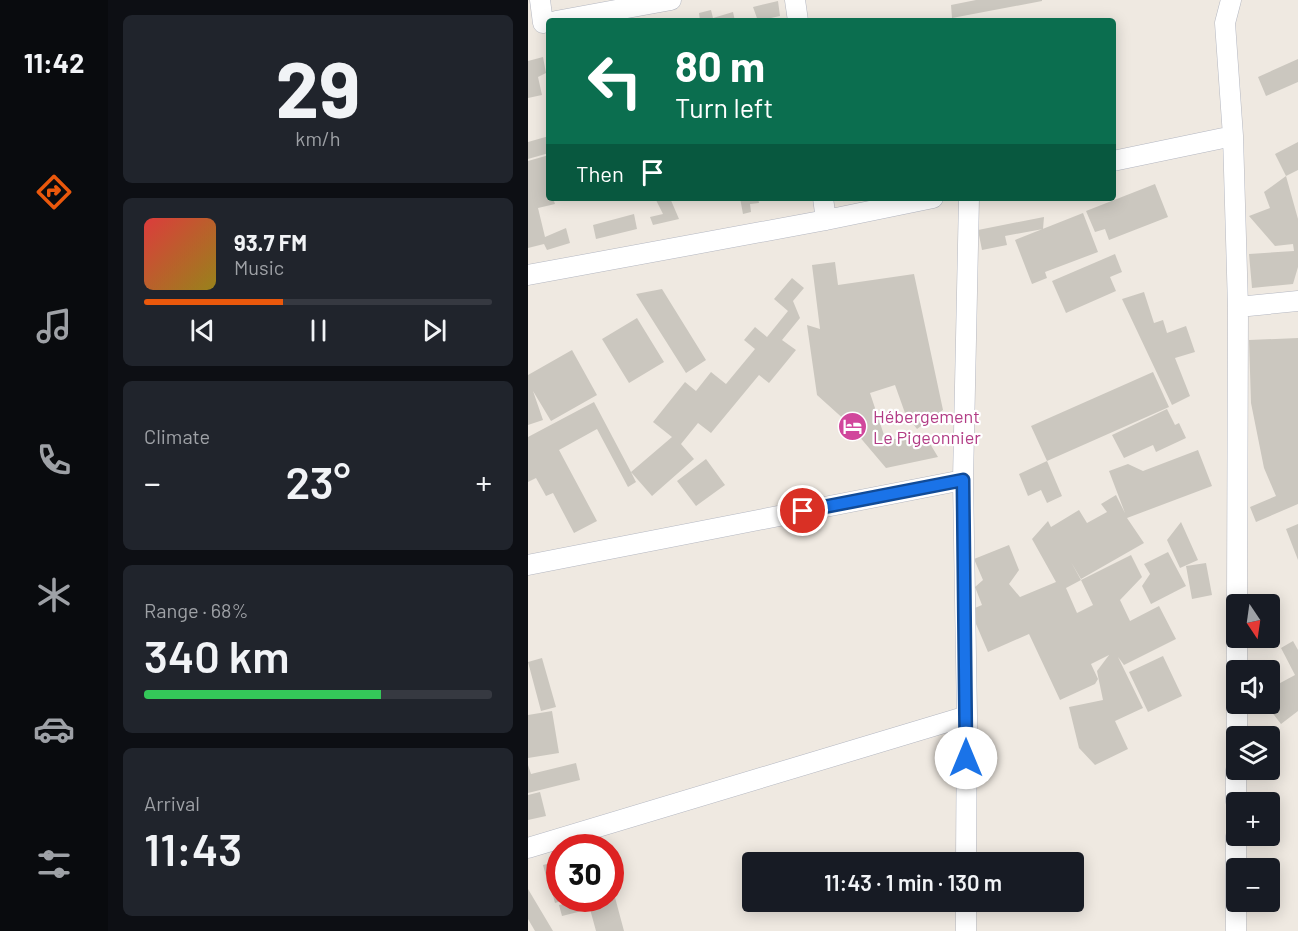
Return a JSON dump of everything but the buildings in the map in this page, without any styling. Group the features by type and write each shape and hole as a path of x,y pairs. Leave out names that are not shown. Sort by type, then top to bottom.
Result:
{"street":[{"path":"540,0 544,23"},
{"path":"572,18 671,0"},
{"path":"795,0 798,18"},
{"path":"1231,0 1225,23 1233,136 1238,307 1237,594"},
{"path":"1116,160 1233,136"},
{"path":"823,201 826,220"},
{"path":"528,275 918,201"},
{"path":"966,852 967,716 963,480 969,201"},
{"path":"1238,307 1298,301"},
{"path":"528,565 963,480"},
{"path":"528,848 967,716"},
{"path":"1236,846 1236,931"},
{"path":"966,912 966,931"}],"place":[{"name":"Hébergement Le Pigeonnier","path":"852,426"}],"route":[{"path":"803,511 963,480 966,758"}]}
